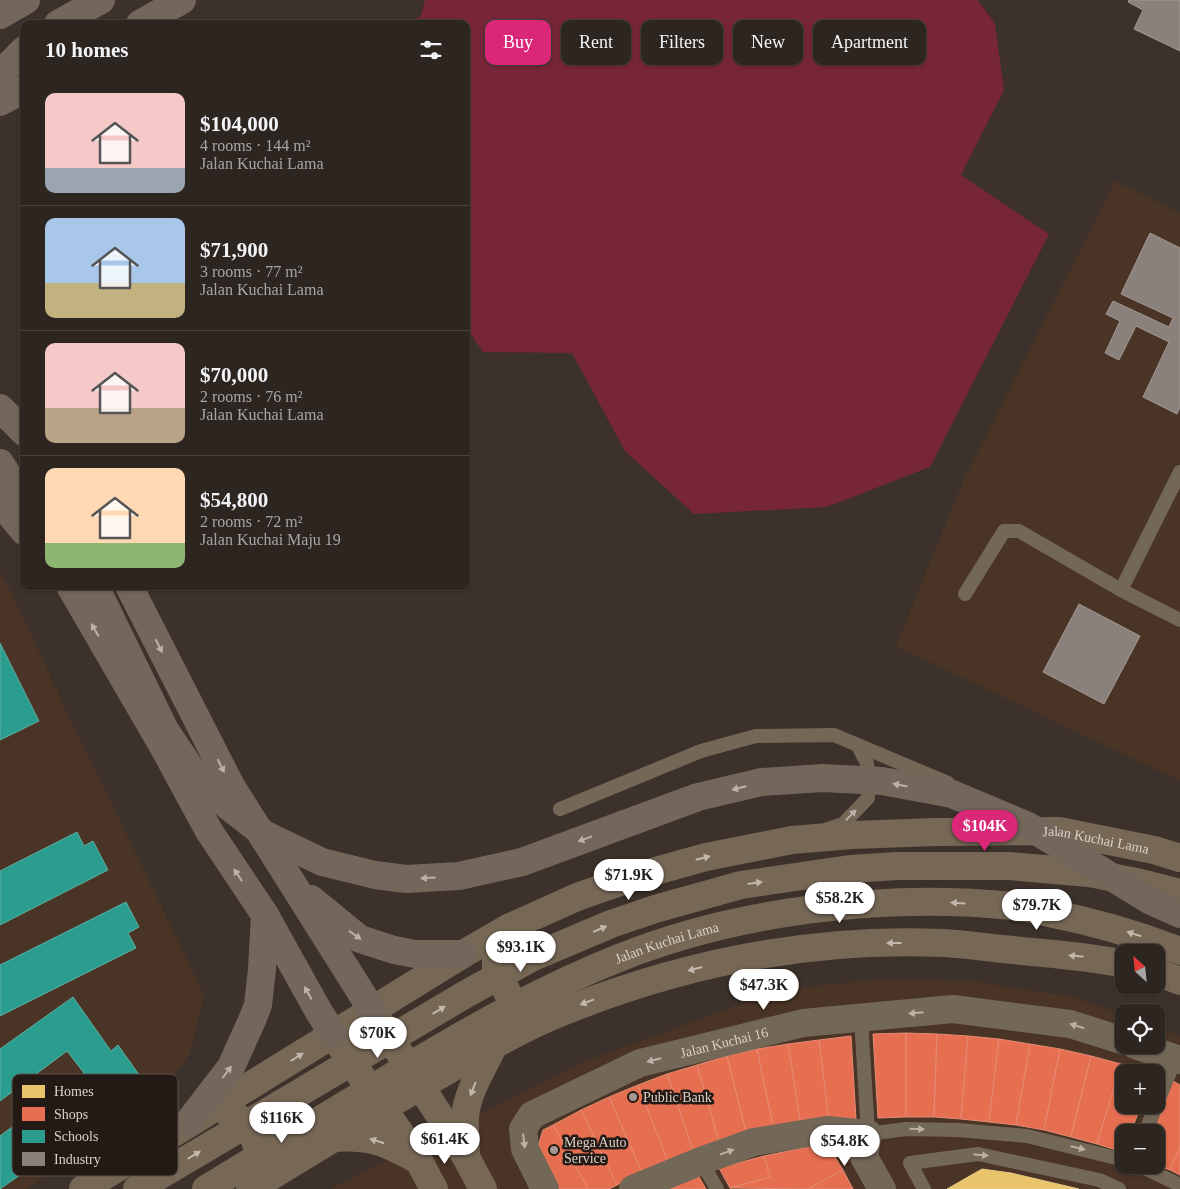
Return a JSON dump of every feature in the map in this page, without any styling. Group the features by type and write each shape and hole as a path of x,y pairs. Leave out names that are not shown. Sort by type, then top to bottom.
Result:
{"highway":[{"path":"0,15 26,0"},
{"path":"65,20 100,0"},
{"path":"147,20 182,0"},
{"path":"169,20 187,0"},
{"path":"0,74 20,54"},
{"path":"0,102 20,91"},
{"path":"0,408 20,428"},
{"path":"0,442 20,463"},
{"path":"0,463 20,494"},
{"path":"0,502 20,526"},
{"path":"72,590 164,748 209,831 264,915 333,1034"},
{"path":"97,590 165,730 193,772 228,807 264,834 322,862 375,875 406,879 459,876 522,862 698,797 761,782 823,778 882,781 952,794 1028,826 1151,902 1180,914"},
{"path":"131,590 231,786 372,1010"},
{"path":"291,882 360,939 394,950 415,954 463,954"},
{"path":"187,1124 231,1067 258,1005 262,969 264,915"}],"main road":[{"name":"Jalan Kuchai Lama","path":"178,1130 508,928 577,897 634,877 706,857 792,840 852,835 1059,830 1154,850 1180,858"},
{"path":"178,1165 466,994 524,962 611,924 655,909 741,885 850,869 897,866 1009,866 1089,873 1137,882 1180,893"},
{"name":"Jalan Kuchai Lama","path":"206,1189 439,1048 540,993 651,946 742,921 781,914 871,903 933,902 1014,906 1089,920 1180,951"},
{"path":"508,928 496,958 496,970 511,1000 528,1014 548,1018"},
{"path":"252,1188 382,1107 494,1045 548,1018 626,987 742,957 792,949 872,943 943,943 1094,958 1115,962"},
{"path":"1165,975 1180,981"},
{"path":"372,1010 466,1157 483,1189"},
{"path":"333,1034 419,1161 434,1189"},
{"path":"466,1157 465,1116 467,1107 476,1080 494,1045"},
{"path":"210,1110 232,1112 252,1129 262,1166 252,1188"},
{"path":"332,1138 353,1137 371,1139 384,1143 419,1161"},
{"name":"Jalan Kuchai Lama","path":"83,1189 104,1176"},
{"path":"137,1189 159,1176"}],"street":[{"name":"Jalan Kuchai 16","path":"545,1189 525,1149 523,1130 532,1115 640,1063 803,1024 953,1009 1070,1024 1115,1038"},
{"path":"1163,1054 1178,1059"},
{"path":"633,1189 754,1142 827,1130 868,1134 864,1157 882,1189"}],"lane":[{"path":"1121,590 1180,472"},
{"path":"965,594 1004,531 1018,531 1121,590 1180,620"},
{"path":"560,809 701,751 756,736 834,735 1059,830"},
{"path":"792,840 843,824 868,798 867,762 858,746"},
{"path":"861,1018 868,1134 906,1129 958,1130 1017,1135 1115,1157"},
{"path":"1149,1124 1178,1059"},
{"path":"924,1189 910,1163 978,1154 1099,1180 1119,1189"},
{"path":"702,1161 717,1189"},
{"path":"1157,1174 1180,1185"}],"shaded area":[{"path":"425,0 978,0 995,24 1004,90 961,175 1049,234 930,467 827,507 694,514 625,451 572,353 483,352 470,333 470,20 414,20 421,16"},
{"path":"1115,181 1180,213 1180,781 896,646 964,479"},
{"path":"0,573 12,593 67,712 204,994 190,1054 175,1074 12,1074 12,1176 46,1176 27,1189 0,1189"},
{"path":"884,979 972,981 1073,997 1115,1012 1115,1054 1165,1054 1165,1030 1180,1036 1180,1189 331,1189 578,1064 783,989"}],"building: Homes":[{"path":"982,1169 1011,1173 1079,1189 947,1189"}],"building: Shops":[{"path":"906,1033 906,1117 878,1118 873,1034"},
{"path":"906,1033 937,1034 934,1117 906,1117"},
{"path":"937,1034 968,1036 961,1119 934,1117"},
{"path":"851,1036 856,1119 829,1122 819,1040"},
{"path":"968,1036 999,1039 989,1122 961,1119"},
{"path":"999,1039 1030,1044 1016,1125 989,1122"},
{"path":"819,1040 829,1122 801,1126 788,1044"},
{"path":"788,1044 801,1126 774,1131 757,1049"},
{"path":"1030,1044 1060,1049 1044,1130 1016,1125"},
{"path":"757,1049 774,1131 747,1137 727,1056"},
{"path":"1060,1049 1091,1056 1071,1137 1044,1130"},
{"path":"727,1056 747,1137 720,1145 697,1065"},
{"path":"1091,1056 1121,1064 1115,1064 1115,1084 1097,1144 1071,1137"},
{"path":"697,1065 720,1145 694,1153 667,1074"},
{"path":"667,1074 694,1153 668,1162 638,1085"},
{"path":"1173,1081 1180,1085 1180,1147 1170,1170 1165,1168 1165,1124 1157,1124 1161,1114 1165,1114 1165,1102"},
{"path":"1115,1084 1115,1114 1138,1114 1134,1124 1115,1124 1115,1150 1097,1144"},
{"path":"638,1085 668,1162 642,1173 609,1097"},
{"path":"609,1097 642,1173 617,1185 581,1110"},
{"path":"581,1110 617,1185 609,1189 588,1189 553,1125"},
{"path":"553,1125 588,1189 556,1189 536,1152 543,1130"},
{"path":"808,1147 834,1155 843,1170 808,1189 730,1188 770,1177 764,1156"},
{"path":"1180,1147 1180,1175 1170,1170"},
{"path":"764,1156 770,1177 730,1188 719,1168"},
{"path":"843,1170 853,1189 808,1189"},
{"path":"698,1175 706,1189 662,1189"}],"building: Schools":[{"path":"0,643 39,721 0,740"},
{"path":"77,832 84,846 93,841 108,870 0,925 0,871"},
{"path":"126,902 139,927 128,933 136,948 0,1016 0,965"},
{"path":"73,997 111,1051 118,1045 139,1074 83,1074 84,1073 67,1051 36,1074 12,1074 12,1092 0,1101 0,1049"},
{"path":"12,1127 12,1176 19,1176 0,1189 0,1136"}],"building: Industry":[{"path":"1129,0 1180,0 1180,51 1134,29 1143,10 1128,2"},
{"path":"1150,233 1180,248 1180,407 1177,414 1143,397 1169,342 1136,326 1119,360 1105,353 1120,321 1106,314 1113,301 1169,327 1173,318 1121,294"},
{"path":"1079,604 1140,636 1104,704 1043,672"}],"place":[{"name":"Public Bank","path":"633,1097"},
{"name":"Mega Auto Service","path":"554,1150"}]}
